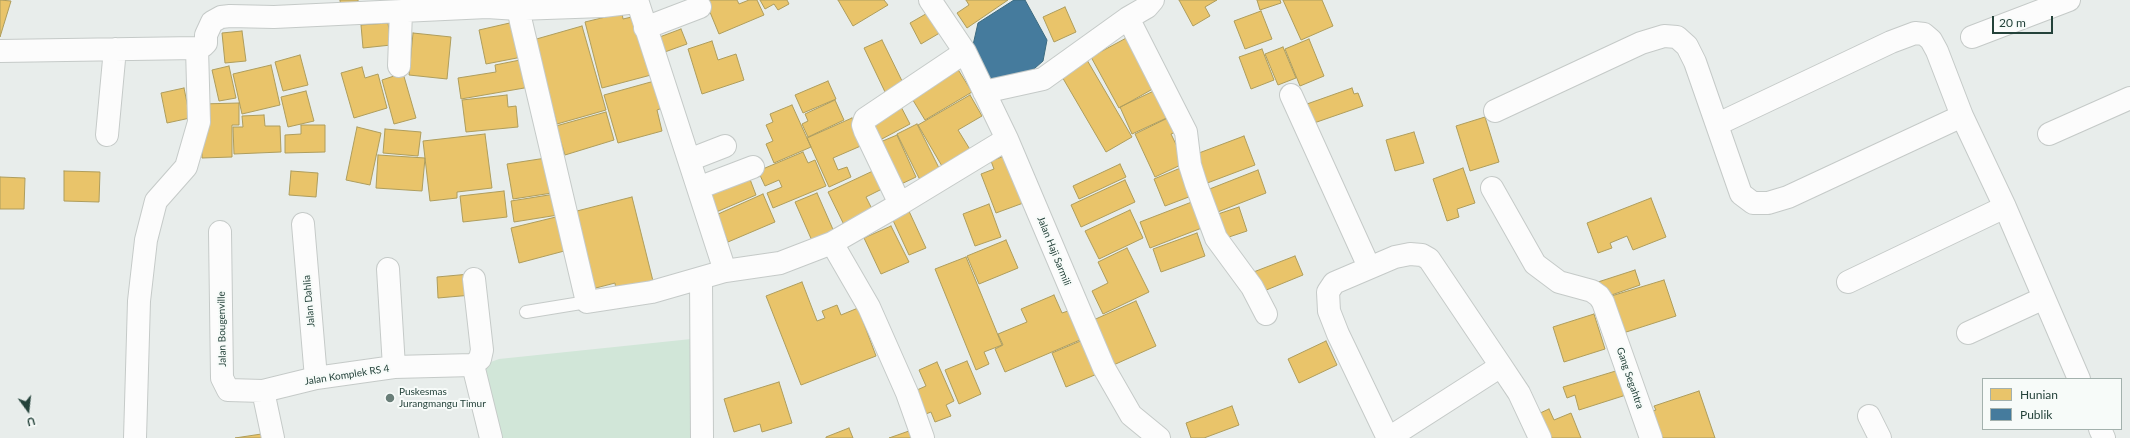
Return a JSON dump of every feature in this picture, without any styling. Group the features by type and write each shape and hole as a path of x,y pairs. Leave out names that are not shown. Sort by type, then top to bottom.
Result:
{"street":[{"name":"Jalan Haji Sarmili","path":"930,0 965,52 1007,139 1104,368 1131,415 1159,438"},
{"path":"984,92 1043,79 1128,18 1148,7 1153,0"},
{"path":"1972,36 2069,0"},
{"path":"0,51 197,48 203,46 206,42 206,35 212,22 220,17 274,17 401,12 487,4 518,9 636,1 725,271"},
{"path":"645,28 700,7"},
{"path":"518,9 587,302 652,292 725,271 780,263 832,243 900,204 1007,139"},
{"path":"399,66 401,12"},
{"path":"1128,18 1186,132 1190,165 1216,238 1252,288 1266,314"},
{"path":"1718,124 1891,42 1915,33 1924,34 1931,40 1938,51 1962,116 2005,207 2079,378"},
{"path":"1495,111 1641,43 1664,36 1677,37 1687,46 1718,124 1741,194 1753,203 1768,203 1788,197 1962,116"},
{"path":"135,438 139,301 146,240 156,201 186,167 198,122 197,48"},
{"path":"107,135 115,49"},
{"path":"900,204 865,131 863,125 865,119 965,52"},
{"path":"1291,95 1369,267"},
{"path":"2049,134 2130,98"},
{"path":"689,160 725,146"},
{"path":"698,188 753,167"},
{"name":"Gang Segahtra","path":"1492,188 1535,264 1559,282 1592,291 1599,296 1610,319 1651,438"},
{"path":"1848,282 2005,207"},
{"name":"Jalan Dahlia","path":"303,224 316,378"},
{"name":"Jalan Bougenville","path":"220,232 222,378 228,390 263,391"},
{"path":"832,243 869,307 907,393 923,438"},
{"path":"1501,366 1395,434 1385,432 1338,334 1329,311 1327,300 1328,292 1334,284 1369,267 1410,254 1422,255 1429,259 1520,393 1540,438"},
{"path":"388,269 394,367"},
{"path":"474,279 482,350 480,360 474,368 492,438"},
{"path":"701,279 703,320 701,336 702,438"},
{"path":"1968,333 2044,298"},
{"name":"Jalan Komplek RS 4","path":"263,391 316,378 394,367 474,368"},
{"path":"263,391 273,438"},
{"path":"1869,416 1880,438"}],"lane":[{"path":"526,312 587,302"}],"green space":[{"path":"701,338 701,438 487,438 472,369 499,359"}],"building: Hunian":[{"path":"0,0 11,1 0,37"},
{"path":"340,0 358,0 359,7 341,9"},
{"path":"705,0 737,0 739,4 749,0 757,0 764,15 719,34"},
{"path":"760,0 787,0 789,4 778,10 774,4 765,9"},
{"path":"838,0 884,0 888,5 853,26"},
{"path":"966,0 1008,0 967,28 957,13 969,5"},
{"path":"1179,0 1217,0 1205,7 1210,16 1193,26"},
{"path":"1257,0 1280,0 1281,3 1260,10"},
{"path":"1283,0 1322,0 1333,26 1301,40"},
{"path":"1065,7 1076,32 1054,42 1043,17"},
{"path":"931,11 943,31 921,44 910,23"},
{"path":"1261,11 1272,39 1245,49 1234,21"},
{"path":"622,13 623,19 636,16 651,75 602,88 585,22"},
{"path":"514,22 522,57 486,64 479,30"},
{"path":"388,23 391,45 363,48 361,25"},
{"path":"582,26 606,110 557,124 533,40"},
{"path":"681,29 687,44 662,53 657,38"},
{"path":"242,31 246,61 225,63 222,33"},
{"path":"413,33 451,37 447,79 409,75"},
{"path":"1130,36 1158,86 1119,108 1091,57"},
{"path":"1309,39 1324,76 1300,86 1285,49"},
{"path":"882,40 904,85 886,94 864,48"},
{"path":"712,41 718,60 736,54 744,80 702,94 688,49"},
{"path":"1283,47 1296,78 1278,85 1265,54"},
{"path":"1262,49 1274,80 1251,89 1239,57"},
{"path":"300,55 308,85 283,91 275,62"},
{"path":"525,59 530,87 461,99 458,78 496,72 495,65"},
{"path":"1087,60 1132,137 1106,152 1061,75"},
{"path":"954,63 972,92 925,120 908,92"},
{"path":"271,65 280,105 242,114 233,74"},
{"path":"229,66 236,98 219,101 212,70"},
{"path":"362,67 365,78 378,74 387,108 354,118 341,73"},
{"path":"403,73 416,118 394,124 382,80"},
{"path":"658,80 665,107 657,110 662,131 618,143 604,95"},
{"path":"828,81 836,99 803,113 795,95"},
{"path":"184,88 190,118 167,123 161,93"},
{"path":"1160,88 1173,115 1132,134 1120,107"},
{"path":"1352,88 1354,94 1358,93 1363,106 1314,123 1307,104"},
{"path":"306,91 314,121 288,127 281,97"},
{"path":"507,95 508,107 516,106 518,127 466,132 462,100"},
{"path":"970,95 982,116 958,130 974,156 946,173 918,125"},
{"path":"835,100 844,120 808,137 802,124 808,121 805,114"},
{"path":"898,101 910,124 880,140 868,117"},
{"path":"239,103 239,125 232,125 232,157 202,158 201,104"},
{"path":"792,105 811,147 774,163 766,144 773,141 766,125 773,122 770,114"},
{"path":"606,112 614,140 565,155 556,126"},
{"path":"264,115 265,126 280,126 281,152 234,154 233,127 243,127 242,116"},
{"path":"1174,115 1181,130 1171,134 1185,163 1155,177 1135,134"},
{"path":"1485,117 1499,162 1470,171 1456,126"},
{"path":"852,118 863,145 833,158 838,170 847,167 851,177 829,187 807,138"},
{"path":"917,124 941,172 921,182 897,134"},
{"path":"301,125 325,125 325,152 285,153 285,135 301,134"},
{"path":"357,127 381,133 370,185 346,180"},
{"path":"385,129 421,132 418,156 383,153"},
{"path":"1414,132 1424,163 1395,171 1386,140"},
{"path":"485,134 492,188 457,192 457,198 430,201 423,141"},
{"path":"897,135 916,177 897,186 878,143"},
{"path":"1244,136 1255,165 1202,185 1191,156"},
{"path":"803,152 808,163 815,160 826,186 773,208 767,193 782,187 779,180 765,186 758,171"},
{"path":"378,155 425,158 422,191 376,188"},
{"path":"1007,155 1026,202 996,213 981,174 994,169 991,161"},
{"path":"546,158 552,193 513,199 507,164"},
{"path":"1120,164 1126,177 1079,199 1073,186"},
{"path":"1183,167 1194,195 1165,206 1154,179"},
{"path":"1463,168 1475,203 1457,209 1459,217 1447,221 1433,179"},
{"path":"875,170 884,188 866,197 876,217 847,231 828,192"},
{"path":"1258,170 1266,193 1210,215 1202,192"},
{"path":"64,171 100,172 99,202 64,201"},
{"path":"291,171 318,173 316,197 289,195"},
{"path":"748,174 756,195 714,213 705,192"},
{"path":"0,177 25,178 24,209 0,209"},
{"path":"1125,180 1135,202 1081,227 1071,205"},
{"path":"504,191 507,217 463,222 460,196"},
{"path":"817,193 835,234 813,243 795,202"},
{"path":"555,194 558,215 514,222 511,201"},
{"path":"763,194 775,222 728,242 716,215"},
{"path":"632,197 653,281 616,290 615,283 592,289 573,212"},
{"path":"1651,198 1666,237 1633,250 1627,236 1610,243 1612,248 1598,253 1587,223"},
{"path":"1197,200 1207,226 1150,248 1140,222"},
{"path":"989,204 1001,237 975,246 963,214"},
{"path":"1239,207 1247,231 1223,239 1215,215"},
{"path":"908,209 926,248 909,255 891,216"},
{"path":"1130,210 1143,238 1099,259 1085,231"},
{"path":"560,216 568,250 519,263 511,228"},
{"path":"891,226 909,262 881,274 864,238"},
{"path":"1197,233 1205,256 1161,272 1153,249"},
{"path":"1006,240 1018,268 979,284 967,256"},
{"path":"1127,248 1149,292 1103,314 1092,291 1108,283 1098,262"},
{"path":"1295,256 1303,275 1259,293 1251,273"},
{"path":"966,257 1002,345 984,352 989,364 976,370 935,269"},
{"path":"1635,270 1640,285 1603,298 1598,282"},
{"path":"470,274 472,295 438,298 437,277"},
{"path":"1664,280 1676,316 1620,334 1608,297"},
{"path":"802,282 817,321 825,318 822,311 837,305 841,315 858,308 876,356 801,385 766,296"},
{"path":"1054,295 1062,313 1068,311 1080,340 1005,372 995,349 1003,345 998,334 1027,322 1021,309"},
{"path":"1136,301 1156,346 1109,367 1089,322"},
{"path":"1594,314 1605,349 1564,362 1553,327"},
{"path":"1083,340 1097,374 1066,387 1052,353"},
{"path":"1326,341 1337,365 1299,383 1288,359"},
{"path":"967,361 981,394 959,404 945,370"},
{"path":"937,362 954,401 946,405 951,416 935,422 931,412 918,417 908,394 926,386 919,370"},
{"path":"1619,370 1626,395 1579,410 1575,395 1567,398 1563,387"},
{"path":"779,382 792,423 762,432 760,424 734,432 724,399"},
{"path":"1699,391 1715,438 1657,438 1648,412 1656,410 1654,406"},
{"path":"1232,406 1239,425 1204,438 1191,438 1186,423"},
{"path":"1549,409 1554,420 1571,413 1581,438 1549,438 1538,414"},
{"path":"849,428 853,438 826,438 826,437"},
{"path":"909,431 911,438 889,438"},
{"path":"268,433 269,438 235,438"}],"building: Publik":[{"path":"1014,0 1025,0 1047,40 1043,61 1019,82 989,88 971,54 978,23"}],"place":[{"name":"Puskesmas Jurangmangu Timur","path":"390,398"}]}
